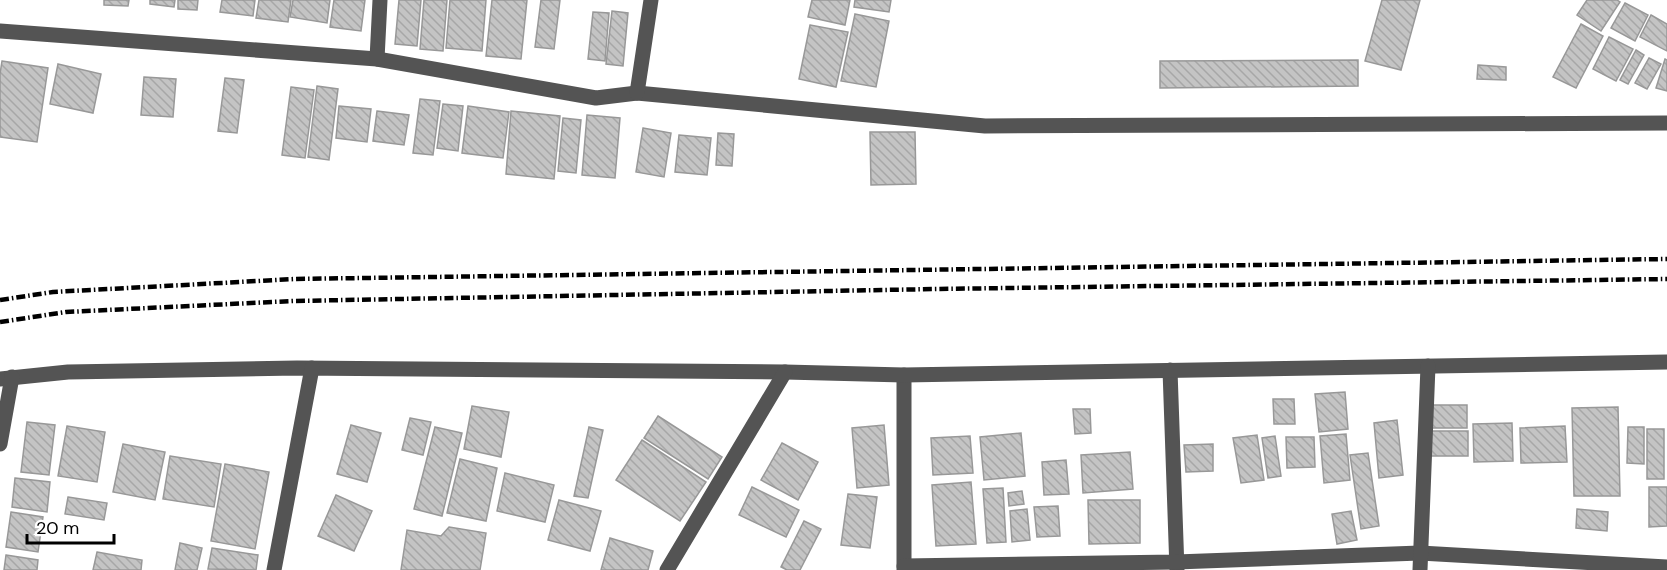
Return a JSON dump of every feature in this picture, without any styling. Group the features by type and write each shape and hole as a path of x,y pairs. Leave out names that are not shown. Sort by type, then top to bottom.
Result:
{"street":[{"path":"377,59 380,0"},
{"path":"637,93 651,0"},
{"path":"0,31 377,59 596,98 637,93 985,126 1667,123"},
{"path":"0,444 6,378 68,372 312,368 904,375 1667,362"},
{"path":"1420,570 1428,366"},
{"path":"274,570 312,368"},
{"path":"1170,370 1177,566"},
{"path":"667,570 785,372"},
{"path":"904,375 904,568 1177,566 1420,553 1667,567"}],"building":[{"path":"104,0 129,0 128,6 104,5"},
{"path":"150,0 175,0 174,7 150,4"},
{"path":"178,0 198,0 197,10 178,9"},
{"path":"222,0 255,0 253,16 220,12"},
{"path":"259,0 291,0 288,22 256,18"},
{"path":"293,0 330,0 327,23 290,17"},
{"path":"334,0 365,0 361,31 330,27"},
{"path":"399,0 421,0 417,46 395,44"},
{"path":"424,0 447,0 443,51 420,49"},
{"path":"450,0 486,0 482,51 446,48"},
{"path":"492,0 527,0 521,59 486,56"},
{"path":"541,0 560,0 554,49 535,47"},
{"path":"812,0 850,0 845,25 808,17"},
{"path":"855,0 891,0 889,12 854,7"},
{"path":"1382,0 1420,0 1401,70 1365,61"},
{"path":"1587,0 1617,0 1620,2 1601,31 1577,15"},
{"path":"1625,3 1648,15 1635,41 1611,28"},
{"path":"612,11 628,13 623,66 606,64"},
{"path":"593,12 609,13 605,61 588,59"},
{"path":"855,14 889,21 876,87 841,81"},
{"path":"1651,15 1667,24 1667,51 1640,37"},
{"path":"1581,24 1603,36 1576,88 1553,77"},
{"path":"810,25 848,32 836,87 799,79"},
{"path":"1609,37 1633,49 1616,81 1593,69"},
{"path":"1636,50 1644,55 1628,84 1620,80"},
{"path":"1649,58 1661,64 1647,89 1635,83"},
{"path":"1665,59 1667,60 1667,91 1656,88"},
{"path":"1358,60 1358,86 1160,88 1160,61"},
{"path":"2,61 48,68 37,142 0,137"},
{"path":"58,64 101,74 93,113 50,104"},
{"path":"1478,65 1506,67 1506,80 1477,79"},
{"path":"144,77 176,79 173,117 141,115"},
{"path":"225,78 244,80 237,133 218,131"},
{"path":"317,86 338,89 329,160 308,157"},
{"path":"291,87 314,90 305,158 282,155"},
{"path":"420,99 440,101 433,155 413,153"},
{"path":"443,104 463,106 458,151 437,148"},
{"path":"339,106 371,109 367,142 336,138"},
{"path":"468,106 509,112 503,158 462,153"},
{"path":"377,111 409,115 404,145 373,141"},
{"path":"511,111 560,116 554,179 506,174"},
{"path":"587,115 620,118 615,178 582,175"},
{"path":"563,118 581,120 576,173 558,171"},
{"path":"643,128 671,133 664,177 636,172"},
{"path":"870,132 915,132 916,184 871,185"},
{"path":"718,133 734,134 732,166 716,165"},
{"path":"679,135 711,138 707,175 675,172"},
{"path":"1345,392 1348,429 1319,432 1315,394"},
{"path":"1273,399 1294,399 1295,424 1274,424"},
{"path":"1429,405 1467,405 1467,428 1429,428"},
{"path":"472,406 509,412 501,457 464,449"},
{"path":"1618,407 1620,496 1574,496 1572,408"},
{"path":"1073,409 1090,409 1091,433 1075,434"},
{"path":"658,416 722,457 708,479 644,438"},
{"path":"410,418 431,422 423,455 402,450"},
{"path":"1397,420 1403,475 1379,478 1374,423"},
{"path":"27,422 55,425 49,475 21,472"},
{"path":"1512,423 1513,461 1474,462 1473,424"},
{"path":"351,425 381,433 367,482 337,474"},
{"path":"884,425 889,485 857,488 852,428"},
{"path":"67,426 105,432 97,482 58,476"},
{"path":"1565,426 1567,462 1521,463 1520,428"},
{"path":"435,427 462,433 442,516 414,509"},
{"path":"589,427 603,430 588,498 574,496"},
{"path":"1628,427 1644,427 1644,464 1627,463"},
{"path":"1647,429 1664,429 1664,479 1647,479"},
{"path":"1429,431 1468,431 1468,456 1429,456"},
{"path":"1021,433 1025,476 984,480 980,437"},
{"path":"1346,434 1350,480 1324,483 1320,436"},
{"path":"1257,435 1264,480 1241,483 1233,438"},
{"path":"970,436 973,473 933,475 931,438"},
{"path":"1275,436 1281,476 1268,478 1262,438"},
{"path":"1286,437 1314,437 1315,467 1287,468"},
{"path":"642,440 706,482 680,521 616,480"},
{"path":"782,443 818,462 798,500 761,480"},
{"path":"123,444 165,452 155,500 113,492"},
{"path":"1213,444 1213,471 1186,472 1184,445"},
{"path":"1130,452 1133,489 1083,493 1081,455"},
{"path":"1368,453 1379,526 1361,529 1350,455"},
{"path":"170,456 221,464 214,507 163,499"},
{"path":"460,459 497,468 486,521 447,513"},
{"path":"1066,460 1069,494 1044,495 1042,462"},
{"path":"225,464 269,472 255,549 211,541"},
{"path":"505,473 554,485 545,522 497,511"},
{"path":"15,478 50,482 47,512 12,507"},
{"path":"971,482 976,544 936,546 932,485"},
{"path":"752,487 799,510 786,537 739,515"},
{"path":"1649,487 1667,487 1667,526 1649,527"},
{"path":"1003,488 1006,542 987,543 983,489"},
{"path":"1022,491 1024,504 1009,506 1008,493"},
{"path":"848,494 877,497 870,548 841,545"},
{"path":"336,495 372,511 354,551 318,536"},
{"path":"68,497 107,503 104,520 65,514"},
{"path":"559,500 601,511 590,551 548,540"},
{"path":"1088,500 1140,500 1140,543 1089,544"},
{"path":"1058,506 1060,536 1037,537 1034,507"},
{"path":"1027,509 1030,540 1012,542 1010,511"},
{"path":"1577,509 1608,512 1607,531 1576,528"},
{"path":"1351,511 1357,540 1337,544 1332,514"},
{"path":"11,512 43,517 38,552 6,547"},
{"path":"804,521 821,529 800,570 787,570 781,567"},
{"path":"449,527 486,533 480,570 401,570 407,530 441,536"},
{"path":"610,538 653,551 648,570 601,570"},
{"path":"180,543 202,548 197,570 175,570"},
{"path":"212,548 258,555 256,570 208,569"},
{"path":"97,552 142,560 141,570 93,570"},
{"path":"6,555 38,560 37,570 4,570"}],"railway":[{"path":"0,300 53,292 295,279 1667,259"},
{"path":"0,322 66,312 293,301 1667,279"}]}
